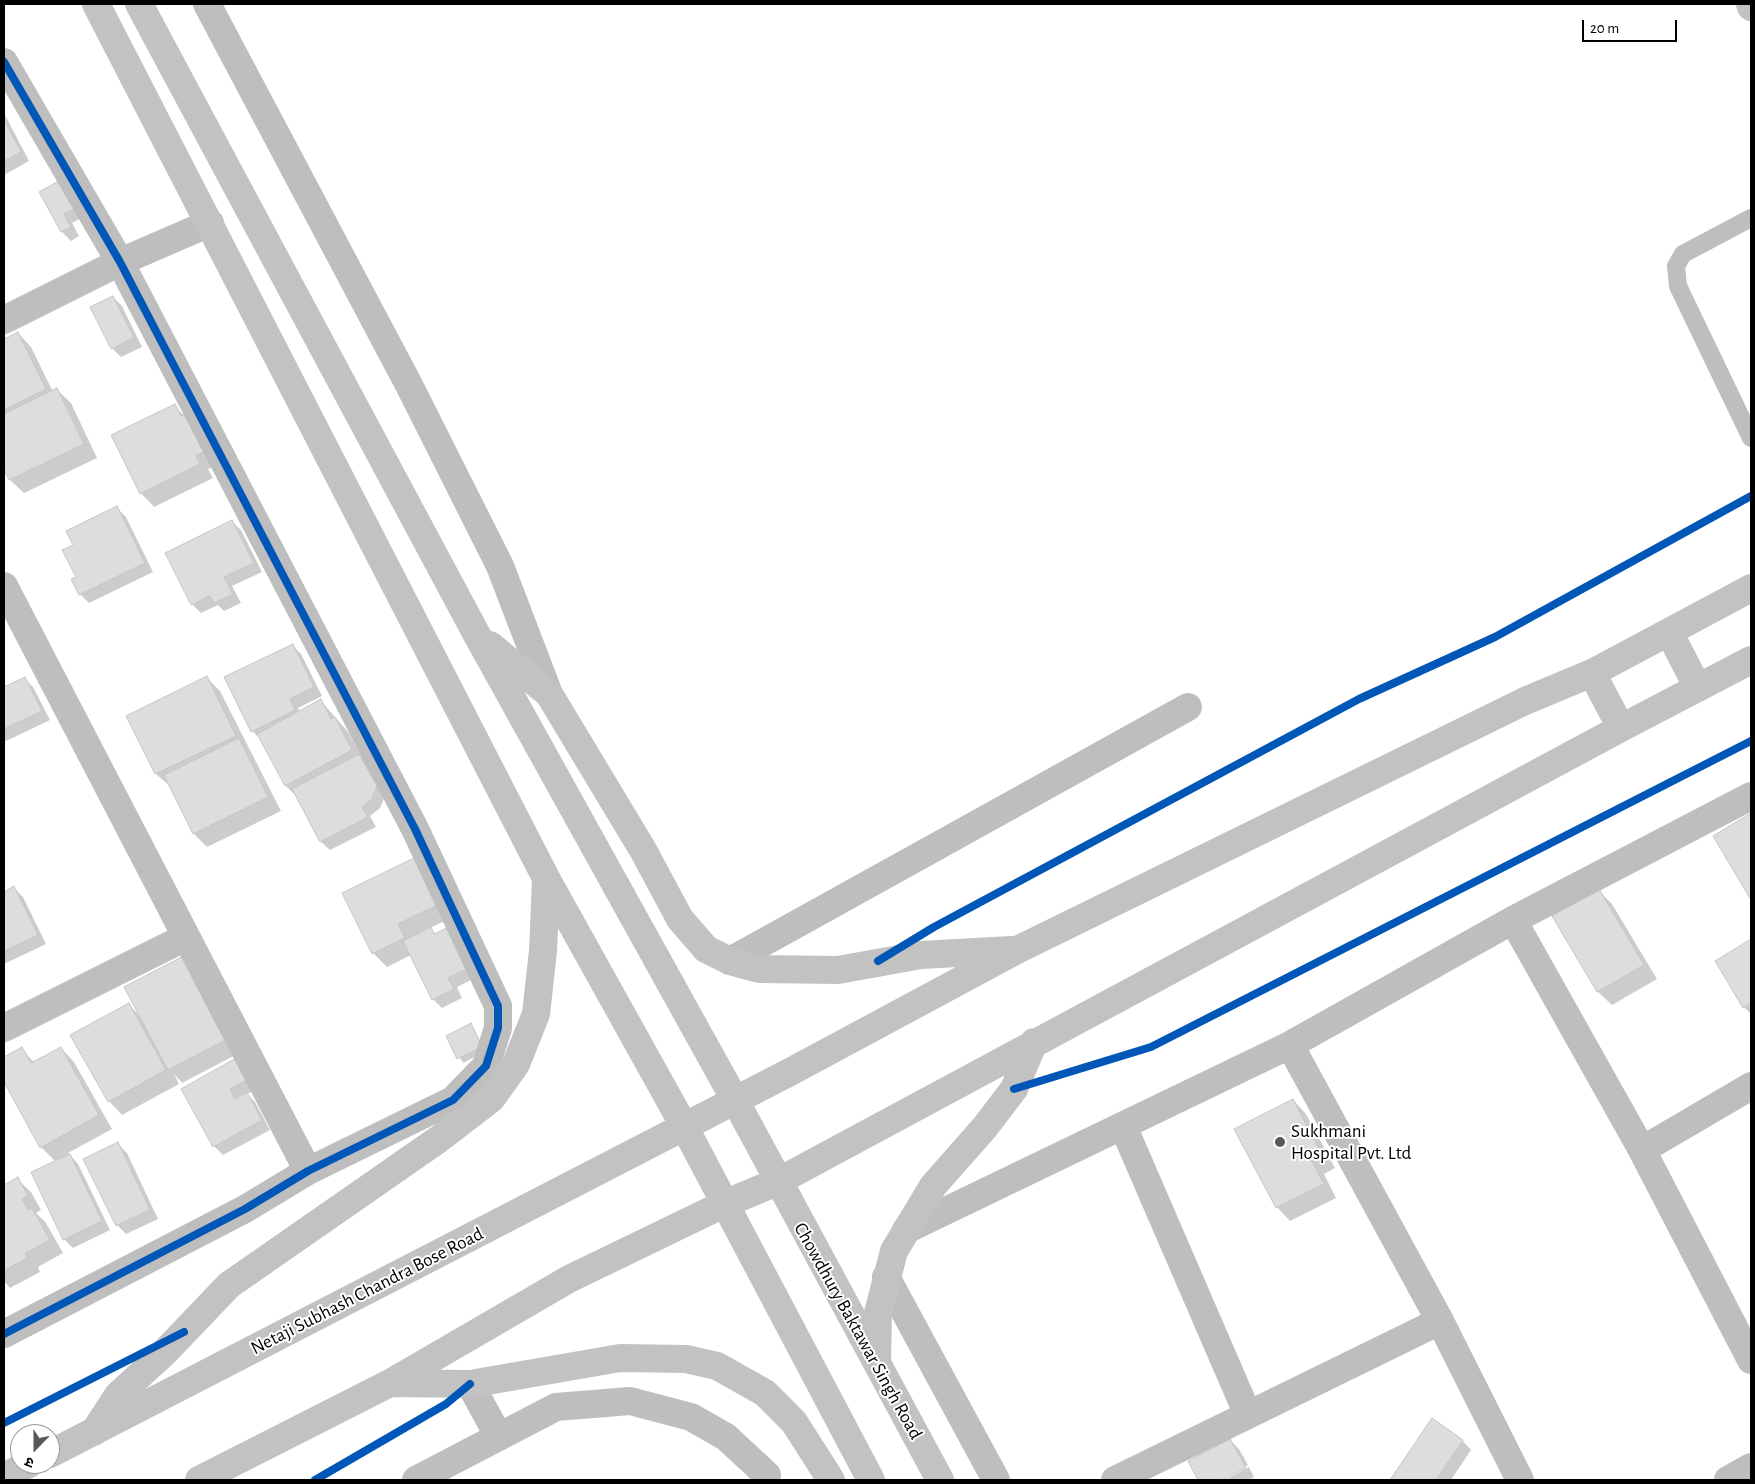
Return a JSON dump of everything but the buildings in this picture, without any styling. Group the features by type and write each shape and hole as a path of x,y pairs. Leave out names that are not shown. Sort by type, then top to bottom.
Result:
{"main road":[{"path":"96,4 546,878 684,1126 871,1480"},
{"name":"Chowdhury Baktawar Singh Road","path":"139,4 477,635 735,1100 777,1182 940,1480"},
{"name":"Netaji Subhash Chandra Bose Road","path":"60,1449 735,1100 1018,950 1526,700 1592,673 1751,588"},
{"path":"1669,632 1698,688"},
{"path":"477,635 549,694 643,850 680,919 706,949 730,961 759,969 838,970 921,955 1018,950"},
{"path":"198,1480 390,1383 569,1279 724,1204 777,1182 1034,1042 1751,660"},
{"path":"1592,673 1621,728"},
{"path":"93,1433 118,1395 163,1354 228,1285 439,1139 491,1099 516,1064 536,1014 543,950 546,878"},
{"path":"877,1364 878,1313 894,1251 933,1186 985,1127 1014,1089 1034,1042"},
{"path":"390,1383 470,1384 620,1358 686,1359 717,1366 765,1394 794,1422 831,1480"}],"street":[{"path":"208,4 409,385 500,566 549,694"},
{"path":"4,63 120,262 415,829 498,1006 498,1028 486,1066 453,1100 308,1170 245,1209 4,1334"},
{"path":"4,320 120,262 210,223"},
{"path":"4,586 308,1170"},
{"path":"730,961 1188,706"},
{"path":"906,1230 1290,1045 1513,920 1751,796"},
{"path":"1513,920 1642,1150 1751,1360"},
{"path":"4,1028 186,937"},
{"path":"1290,1045 1440,1321 1520,1480"},
{"path":"1642,1150 1751,1086"},
{"path":"1123,1126 1248,1415"},
{"path":"886,1277 996,1480"},
{"path":"1115,1480 1440,1321"},
{"path":"470,1384 500,1437"},
{"path":"416,1480 556,1407 630,1401 691,1417 726,1437 759,1478"},
{"path":"1728,1480 1751,1467"}],"lane":[{"path":"1751,218 1683,254 1676,266 1678,286 1751,438"}],"cycle path":[{"path":"4,62 120,262 415,829 498,1006 498,1028 486,1066 453,1100 308,1171 245,1209 4,1334"},
{"path":"878,961 934,927 1359,699 1495,637 1751,496"},
{"path":"1014,1089 1151,1047 1751,741"},
{"path":"4,1423 184,1332"},
{"path":"315,1480 446,1404 470,1384"}],"place":[{"name":"Sukhmani Hospital Pvt. Ltd","path":"1280,1142"}]}
